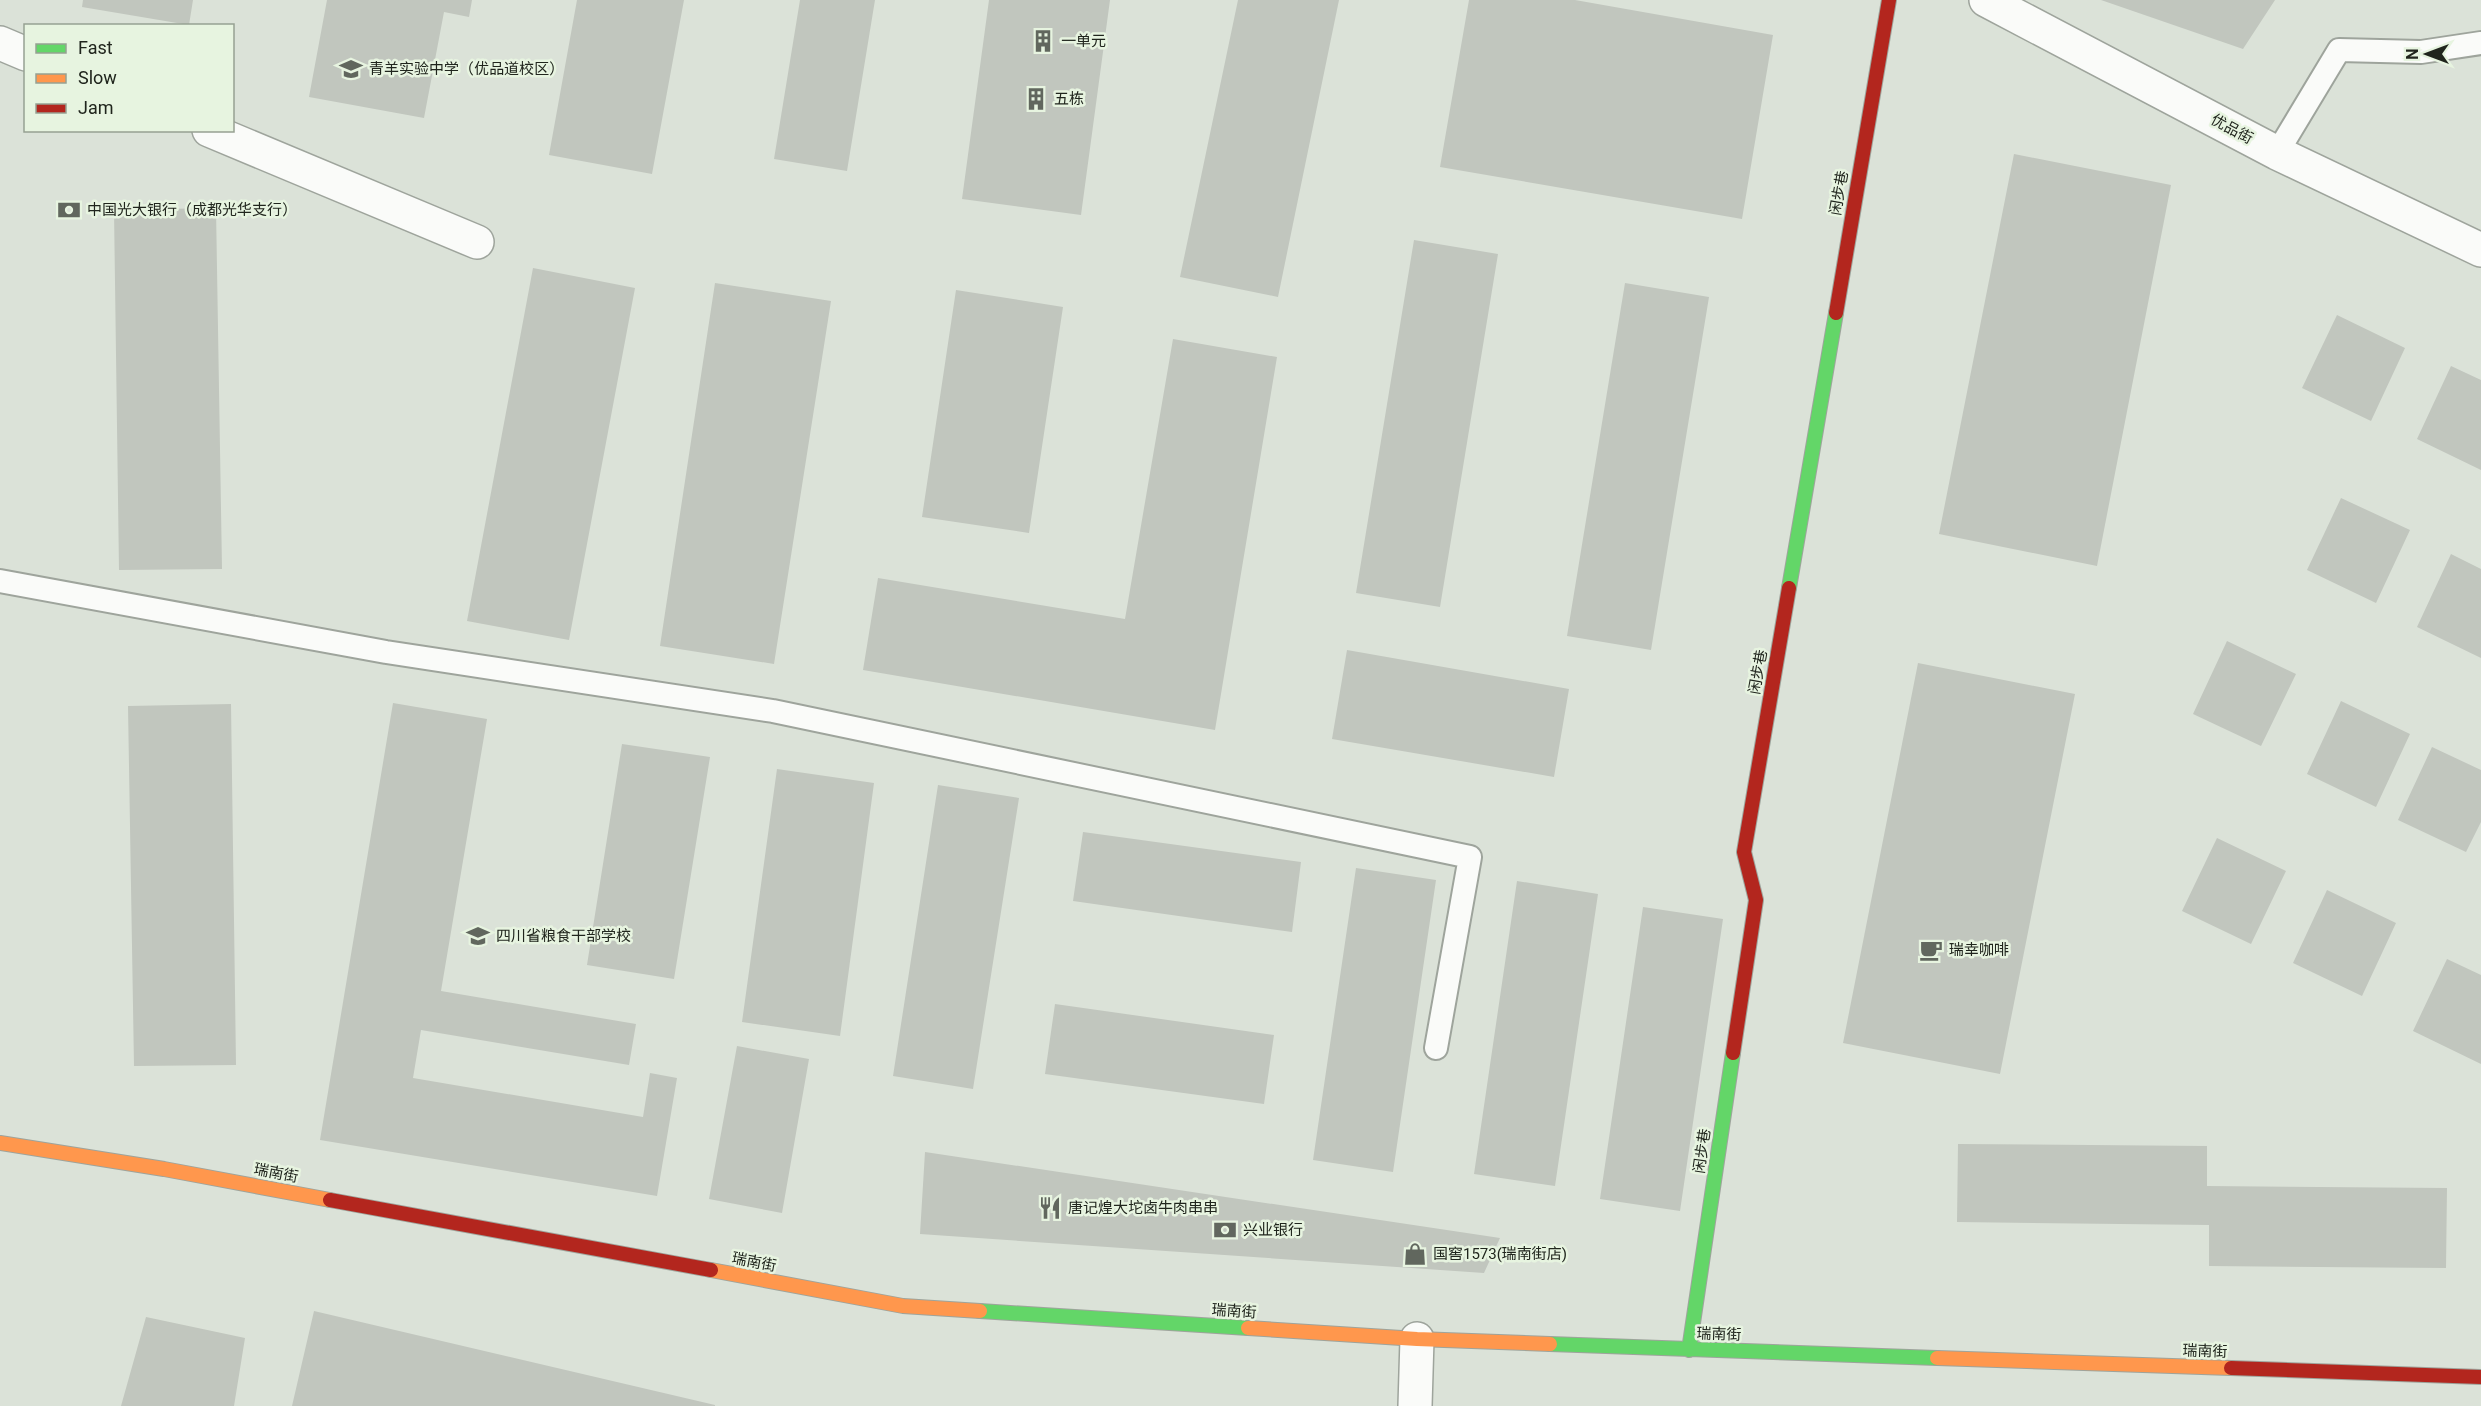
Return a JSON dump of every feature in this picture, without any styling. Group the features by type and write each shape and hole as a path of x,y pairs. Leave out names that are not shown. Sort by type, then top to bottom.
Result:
{"street":[{"name":"闲步巷","path":"1689,1350 1756,900 1744,852 1889,0"},
{"name":"优品街","path":"1986,0 2277,153 2481,250"},
{"path":"0,43 24,53"},
{"path":"214,132 477,242"},
{"name":"瑞南街","path":"0,1143 164,1168 903,1306 1417,1339 2481,1377"},
{"path":"1415,1406 1417,1339"}],"lane":[{"path":"2277,153 2339,50 2421,52 2481,44"},
{"path":"0,581 386,652 772,711 1470,857 1436,1048"}],"building":[{"path":"83,0 193,0 189,24 82,7"},
{"path":"327,0 472,0 469,17 444,12 424,118 309,97"},
{"path":"577,0 684,0 652,174 549,155"},
{"path":"800,0 875,0 847,171 774,159"},
{"name":"五栋","path":"989,0 1110,0 1081,215 962,199"},
{"path":"1238,0 1339,0 1278,297 1180,277"},
{"path":"1469,0 1575,0 1773,35 1742,219 1440,167"},
{"path":"2101,0 2275,0 2243,49"},
{"path":"2014,154 2171,185 2097,566 1939,534"},
{"path":"216,208 222,569 119,570 114,210"},
{"path":"1414,240 1498,254 1440,607 1356,593"},
{"path":"533,268 635,288 569,640 467,621"},
{"path":"715,283 831,301 774,664 660,646"},
{"path":"1625,283 1709,297 1651,650 1567,636"},
{"path":"956,290 1063,307 1029,533 922,517"},
{"path":"2337,315 2405,348 2371,421 2302,388"},
{"path":"1173,339 1277,357 1215,730 863,670 878,578 1125,619"},
{"path":"2451,366 2481,380 2481,470 2417,439"},
{"path":"2341,498 2410,530 2376,603 2307,570"},
{"path":"2451,554 2481,569 2481,658 2417,627"},
{"path":"2227,641 2296,674 2261,746 2193,714"},
{"path":"1347,650 1569,689 1554,777 1332,739"},
{"path":"1918,663 2075,694 2000,1074 1843,1043"},
{"path":"2341,701 2410,734 2376,807 2307,774"},
{"path":"393,703 487,719 441,991 636,1024 629,1065 421,1030 413,1078 643,1117 650,1073 677,1078 657,1196 320,1140"},
{"path":"231,704 236,1065 134,1066 128,706"},
{"path":"622,744 710,757 674,979 587,965"},
{"path":"2432,747 2481,770 2481,822 2466,852 2398,820"},
{"path":"777,769 874,783 840,1036 742,1022"},
{"path":"938,785 1019,798 973,1089 893,1076"},
{"path":"1083,832 1301,862 1292,932 1073,901"},
{"path":"2217,838 2286,871 2251,944 2182,911"},
{"path":"1356,868 1436,880 1393,1172 1313,1160"},
{"path":"1517,881 1598,894 1555,1186 1474,1174"},
{"path":"2327,890 2396,923 2362,996 2293,963"},
{"path":"1643,907 1723,919 1680,1211 1600,1199"},
{"path":"2447,959 2481,975 2481,1064 2413,1031"},
{"path":"1055,1004 1274,1035 1264,1104 1045,1074"},
{"path":"737,1046 809,1059 782,1213 709,1199"},
{"path":"1958,1144 2207,1146 2207,1186 2447,1188 2446,1268 2209,1266 2209,1225 1957,1222"},
{"path":"925,1152 1500,1238 1484,1273 920,1234"},
{"path":"314,1311 715,1405 715,1406 292,1406"},
{"path":"146,1317 245,1338 234,1406 121,1406"}],"traffic: fast":[{"path":"1789,588 1836,313"},
{"path":"1689,1350 1733,1053"},
{"path":"980,1311 1248,1328"},
{"path":"1550,1344 1937,1358"}],"traffic: slow":[{"path":"0,1143 164,1169 330,1200"},
{"path":"711,1270 903,1306 980,1311"},
{"path":"1248,1328 1417,1339 1550,1344"},
{"path":"1937,1358 2231,1368"}],"traffic: jam":[{"path":"1836,313 1889,0"},
{"path":"1733,1053 1756,900 1744,852 1789,588"},
{"path":"330,1200 711,1270"},
{"path":"2231,1368 2481,1377"}],"place":[{"name":"一单元","path":"1043,41"},
{"name":"青羊实验中学（优品道校区）","path":"351,69"},
{"name":"五栋","path":"1036,99"},
{"name":"中国光大银行（成都光华支行）","path":"69,210"},
{"name":"四川省粮食干部学校","path":"478,936"},
{"name":"瑞幸咖啡","path":"1931,950"},
{"name":"唐记煌大坨卤牛肉串串","path":"1050,1208"},
{"name":"兴业银行","path":"1225,1230"},
{"name":"国窖1573(瑞南街店)","path":"1415,1254"}]}
